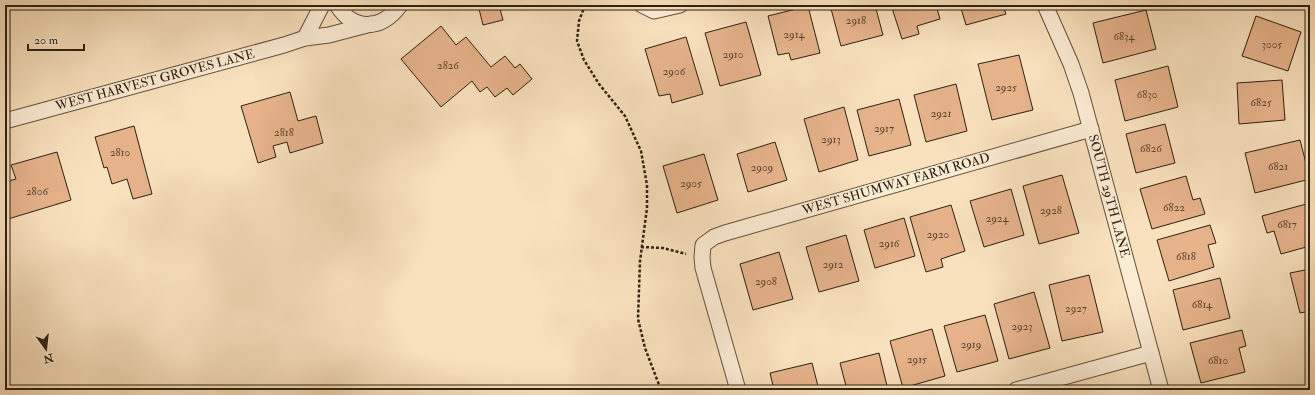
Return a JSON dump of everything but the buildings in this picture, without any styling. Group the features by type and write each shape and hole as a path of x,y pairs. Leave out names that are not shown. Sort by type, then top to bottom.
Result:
{"street":[{"path":"305,38 322,5"},
{"path":"337,5 342,13 351,20 362,24 371,24"},
{"name":"WEST HARVEST GROVES LANE","path":"5,121 305,38 329,35 384,21 394,14 400,5"},
{"path":"642,6 654,11 680,5"},
{"name":"SOUTH 29TH LANE","path":"1045,5 1071,64 1162,390"},
{"name":"WEST SHUMWAY FARM ROAD","path":"702,251 714,237 725,233 1090,129"},
{"path":"702,251 703,268 738,390"},
{"path":"1016,390 1151,353"}],"path":[{"path":"585,5 579,21 577,41 584,60 600,84 625,116 641,151 647,186 647,208 640,260 638,319 645,348 661,390"},
{"path":"642,247 702,251"}]}
